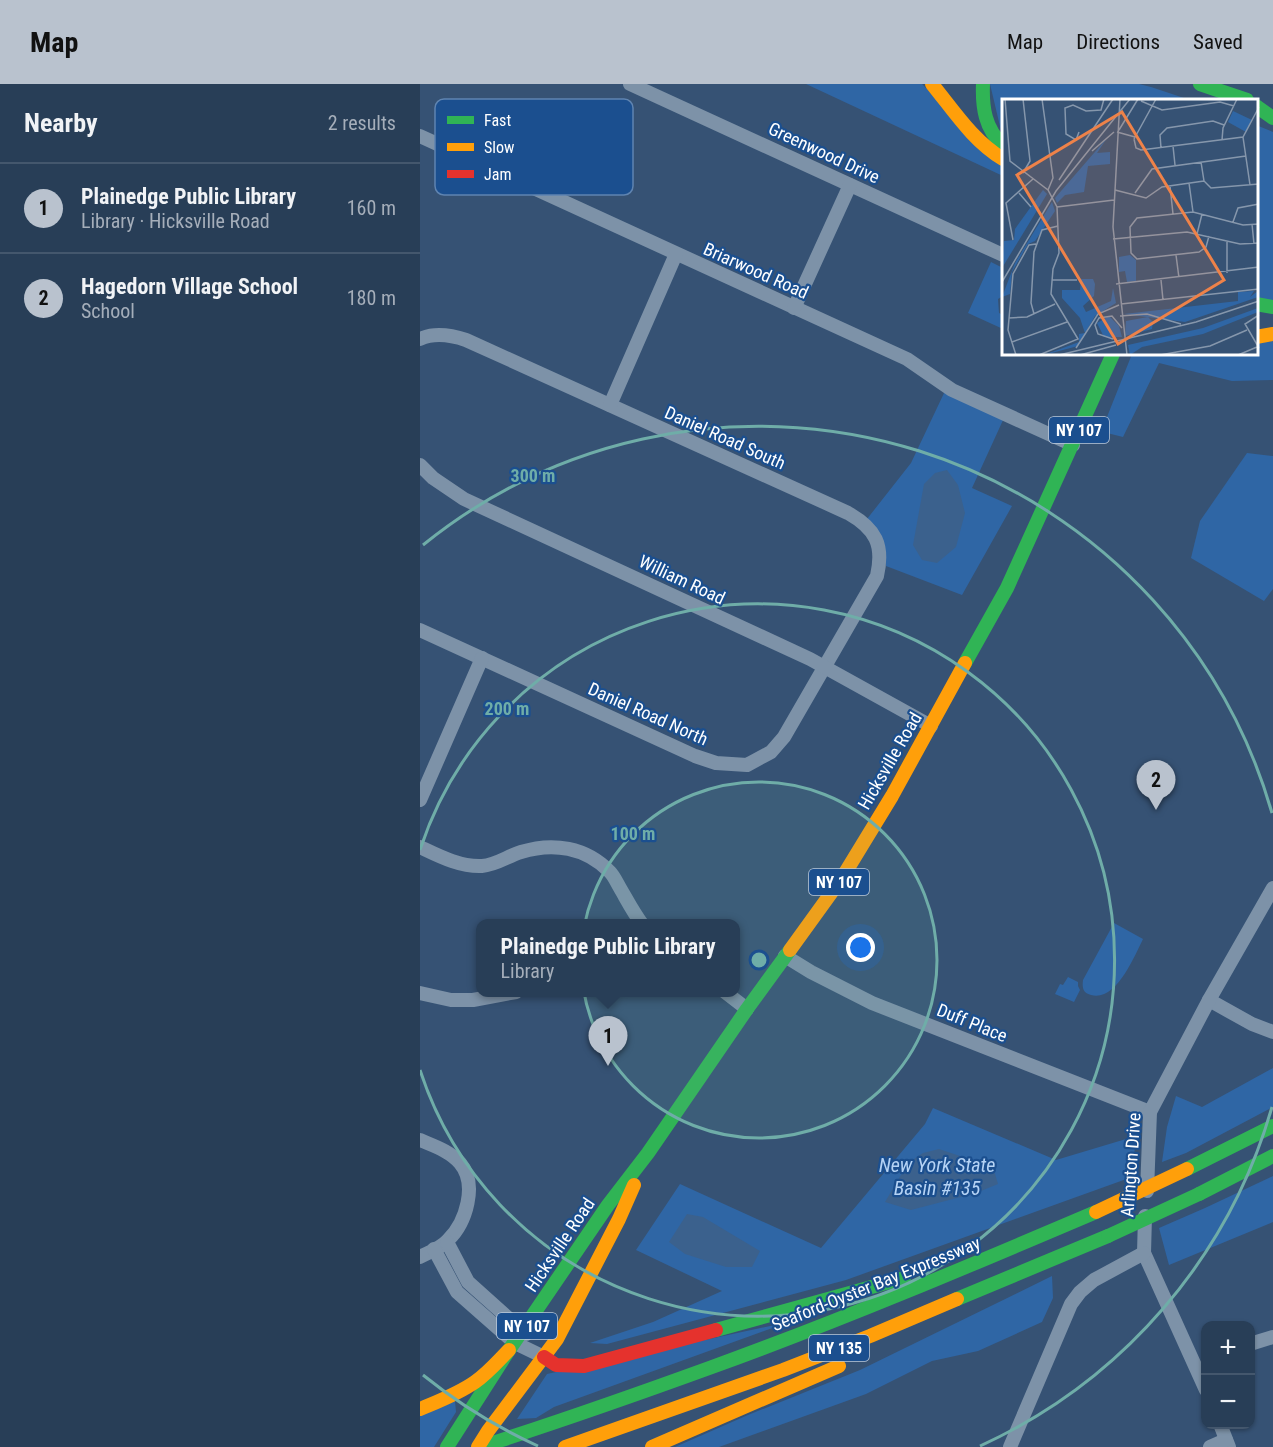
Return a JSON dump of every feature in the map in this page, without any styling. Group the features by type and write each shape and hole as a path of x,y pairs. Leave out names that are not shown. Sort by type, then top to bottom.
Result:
{"main road":[{"path":"932,84 980,142 1002,159"},
{"path":"983,84 983,107 988,125 1002,144"},
{"path":"1200,84 1244,99"},
{"path":"1221,99 1228,84"},
{"path":"1258,105 1273,110"},
{"path":"1258,106 1273,118"},
{"path":"1258,304 1273,307"},
{"path":"1258,337 1273,334"},
{"name":"Hicksville Road","path":"447,1447 608,1205 646,1156 747,1009 842,878 892,796 1007,588 1112,356"},
{"name":"Seaford-Oyster Bay Expressway","path":"479,1447 678,1380 860,1311 1096,1212 1273,1126"},
{"name":"Hicksville Road","path":"479,1447 488,1431 557,1339 620,1219 646,1156"},
{"name":"NY 135","path":"565,1447 794,1366 881,1332 1108,1236 1199,1194 1273,1156"},
{"path":"944,1319 1108,1236"},
{"path":"544,1357 556,1365 584,1366 1011,1248"},
{"path":"420,1409 475,1383 492,1369 512,1347"},
{"path":"652,1447 850,1361"}],"street":[{"name":"Greenwood Drive","path":"630,84 1002,255"},
{"name":"Briarwood Road","path":"420,136 435,143"},
{"path":"794,308 850,185"},
{"name":"Briarwood Road","path":"548,195 907,359 952,390 1073,445"},
{"path":"609,405 676,254"},
{"name":"Daniel Road South","path":"420,339 442,335 466,340 859,519 875,537 880,553 877,576 825,666"},
{"name":"William Road","path":"420,465 433,478 465,500 825,666 931,726"},
{"name":"Daniel Road North","path":"420,630 695,756 750,771 784,737 825,666"},
{"path":"420,800 482,658"},
{"path":"420,847 454,862 482,866 542,847 566,848 586,854 612,873 634,919"},
{"name":"Arlington Drive","path":"1201,1364 1144,1253 1150,1112 1209,1000 1273,888"},
{"name":"Duff Place","path":"782,960 872,1003 1150,1112"},
{"path":"420,993 451,1000 491,997"},
{"path":"730,997 747,1009"},
{"path":"1209,1000 1252,1024 1273,1032"},
{"path":"420,1140 446,1151 460,1164 467,1175 470,1188 465,1211 458,1228 447,1242 420,1257"},
{"path":"447,1242 468,1282 523,1331 544,1357"},
{"path":"434,1249 457,1292 512,1347 544,1357"},
{"path":"1011,1447 1071,1304 1080,1292 1094,1280 1144,1253"},
{"path":"1255,1343 1273,1337"},
{"path":"1210,1447 1228,1444 1222,1429"}],"shaded area":[{"path":"806,84 922,84 1002,166 1002,176"},
{"path":"990,84 1139,84 1187,99 1002,99 1002,135"},
{"path":"1258,126 1273,132 1273,301 1258,299"},
{"path":"991,262 1002,268 1002,297 998,299 999,313 1002,314 1002,329 968,313"},
{"path":"1273,341 1273,380 1232,381 1159,363 1123,437 1107,433 1105,422 1131,356 1258,356 1258,343"},
{"path":"945,391 1004,418 972,488 1012,506 962,595 886,566 882,540 867,519 911,463"},
{"path":"1247,453 1273,456 1273,589 1264,601 1191,558 1200,521"},
{"path":"1114,923 1143,939 1116,985 1100,995 1088,994 1084,990 1083,980"},
{"path":"1068,977 1078,982 1080,990 1074,1002 1055,994 1060,984 1063,985"},
{"path":"1273,1068 1273,1107 1186,1153 1162,1162 1167,1127 1176,1096 1202,1107"},
{"path":"933,1108 1056,1160 1136,1136 1132,1177 846,1280 607,1344 590,1343 653,1322 722,1291 636,1250 680,1184 821,1248 925,1124"},
{"path":"1273,1176 1273,1222 1169,1265 1159,1228"},
{"path":"1052,1276 1053,1298 1042,1322 978,1351 932,1361 866,1394 719,1447 675,1447 860,1370"},
{"path":"789,1322 554,1407 536,1418 517,1419 547,1374"},
{"path":"455,1401 456,1412 434,1447 420,1447 420,1415"}],"water":[{"path":"947,470 958,485 965,513 956,547 937,563 922,560 913,545 924,484 935,473"},
{"name":"New York State Basin #135","path":"939,1149 993,1167 998,1184 976,1193 911,1210 885,1202 908,1163 923,1153"},
{"path":"687,1214 703,1217 760,1251 752,1267 726,1267 685,1254 669,1242"}],"traffic: fast":[{"path":"983,84 983,101 988,125 1002,144"},
{"path":"1200,84 1244,99"},
{"path":"1258,107 1273,118"},
{"path":"1258,304 1273,307"},
{"path":"965,663 1007,588 1112,356"},
{"path":"447,1447 509,1350 608,1205 648,1153 790,950"},
{"path":"1187,1169 1273,1126"},
{"path":"1199,1194 1273,1156"},
{"path":"1108,1236 1199,1194"},
{"path":"480,1447 625,1398 809,1331 1096,1212"},
{"path":"957,1299 1108,1236"},
{"path":"716,1330 904,1278"}],"traffic: slow":[{"path":"932,84 973,134 1002,158"},
{"path":"1258,337 1273,334"},
{"path":"790,950 842,878 892,796 965,663"},
{"path":"1096,1212 1187,1169"},
{"path":"478,1447 557,1339 634,1185"},
{"path":"565,1447 783,1370 957,1299"},
{"path":"420,1409 455,1394 475,1382 509,1350"},
{"path":"652,1447 839,1366"}],"traffic: jam":[{"path":"544,1357 556,1365 584,1366 716,1330"}],"place":[{"name":"Hagedorn Village School","path":"1156,810"},
{"name":"Plainedge Public Library","path":"608,1066"}]}
